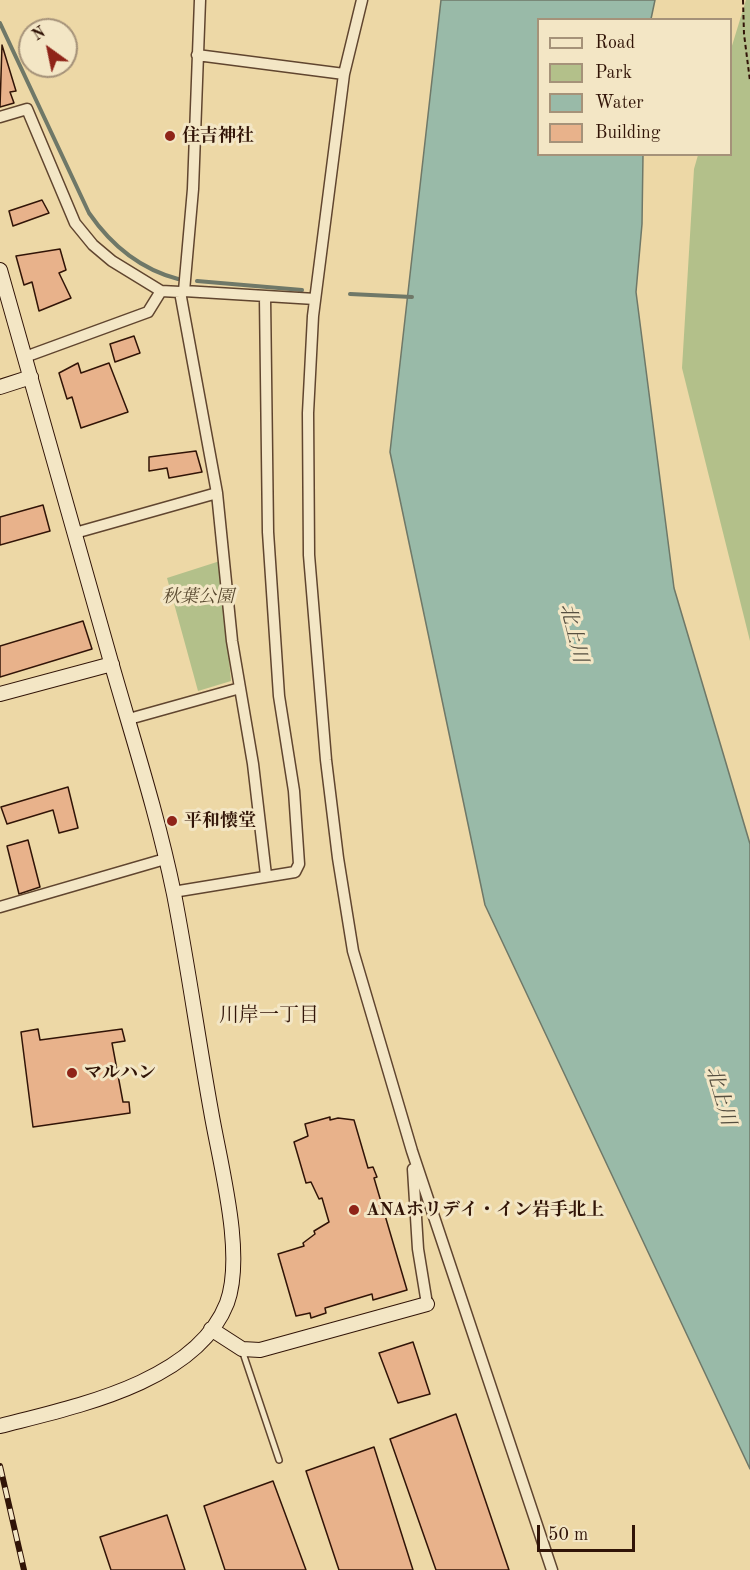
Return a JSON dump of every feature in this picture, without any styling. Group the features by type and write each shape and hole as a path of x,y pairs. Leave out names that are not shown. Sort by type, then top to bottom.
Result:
{"street":[{"path":"200,0 193,189 184,291 315,299"},
{"path":"362,0 344,74 315,299 308,412 309,555 327,771 353,951 412,1151 552,1570"},
{"path":"197,55 344,74"},
{"path":"0,117 27,109 75,223 93,245 112,261 161,291 180,291 217,493 232,641 253,764 266,875"},
{"path":"0,270 129,719 173,892 232,1244 233,1275 226,1304 212,1329 186,1354 155,1375 98,1400 0,1426"},
{"path":"25,357 148,312 161,291"},
{"path":"173,892 295,872 299,864 294,791 279,696 268,532 265,297"},
{"path":"0,387 31,377"},
{"path":"75,533 217,493"},
{"path":"0,694 112,664"},
{"path":"129,719 240,688"},
{"path":"0,907 165,860"},
{"path":"212,1329 242,1349 260,1350 427,1304 418,1249 412,1151"}],"lane":[{"path":"242,1349 279,1460"}],"path":[{"path":"743,0 744,34 750,81"}],"green space":[{"path":"746,0 750,0 750,641 682,368 694,169 698,156 732,156 732,46"},
{"name":"秋葉公園","path":"220,561 231,681 198,691 167,578"}],"water":[{"name":"北上川","path":"441,0 655,0 651,18 537,18 537,156 643,156 642,224 636,292 674,588 750,844 750,1469 485,905 390,452"}],"building":[{"path":"2,45 16,91 10,92 14,103 0,107"},
{"path":"42,200 49,213 13,226 9,211"},
{"path":"60,249 66,270 59,273 71,298 39,311 32,282 24,285 16,256"},
{"path":"134,336 140,353 115,362 110,344"},
{"path":"78,363 81,373 109,363 128,412 81,428 72,397 67,399 59,373"},
{"path":"196,451 202,472 169,478 167,468 149,471 149,457"},
{"path":"43,505 50,531 0,545 0,517"},
{"path":"83,621 92,649 0,677 0,646"},
{"path":"68,787 78,828 59,833 53,810 7,824 1,807"},
{"path":"28,840 40,887 19,894 7,846"},
{"name":"マルハン","path":"38,1029 40,1040 122,1029 125,1041 112,1043 123,1102 129,1102 130,1113 33,1127 21,1032"},
{"name":"ANAホリデイ・イン岩手北上","path":"330,1117 330,1120 338,1118 354,1120 368,1168 373,1167 377,1177 374,1178 407,1290 373,1300 372,1294 325,1308 326,1313 311,1318 310,1313 296,1316 278,1254 304,1246 303,1243 315,1234 314,1231 329,1222 322,1198 319,1199 311,1182 306,1183 294,1142 308,1136 305,1124"},
{"path":"413,1342 430,1394 398,1403 379,1353"},
{"path":"456,1414 509,1570 436,1570 390,1439"},
{"path":"374,1447 413,1570 339,1570 306,1471"},
{"path":"273,1481 306,1570 225,1570 204,1506"},
{"path":"167,1515 185,1570 111,1570 100,1537"}],"waterway":[{"path":"0,23 89,213 127,254 151,269 178,279"},
{"path":"197,281 302,290"},
{"path":"350,294 412,297"}],"railway":[{"path":"0,1466 24,1570"}],"place":[{"name":"住吉神社","path":"170,136"},
{"name":"平和懐堂","path":"172,821"},
{"name":"マルハン","path":"72,1073"},
{"name":"ANAホリデイ・イン岩手北上","path":"354,1210"}],"district":[{"name":"川岸一丁目","path":"269,1016"}]}
